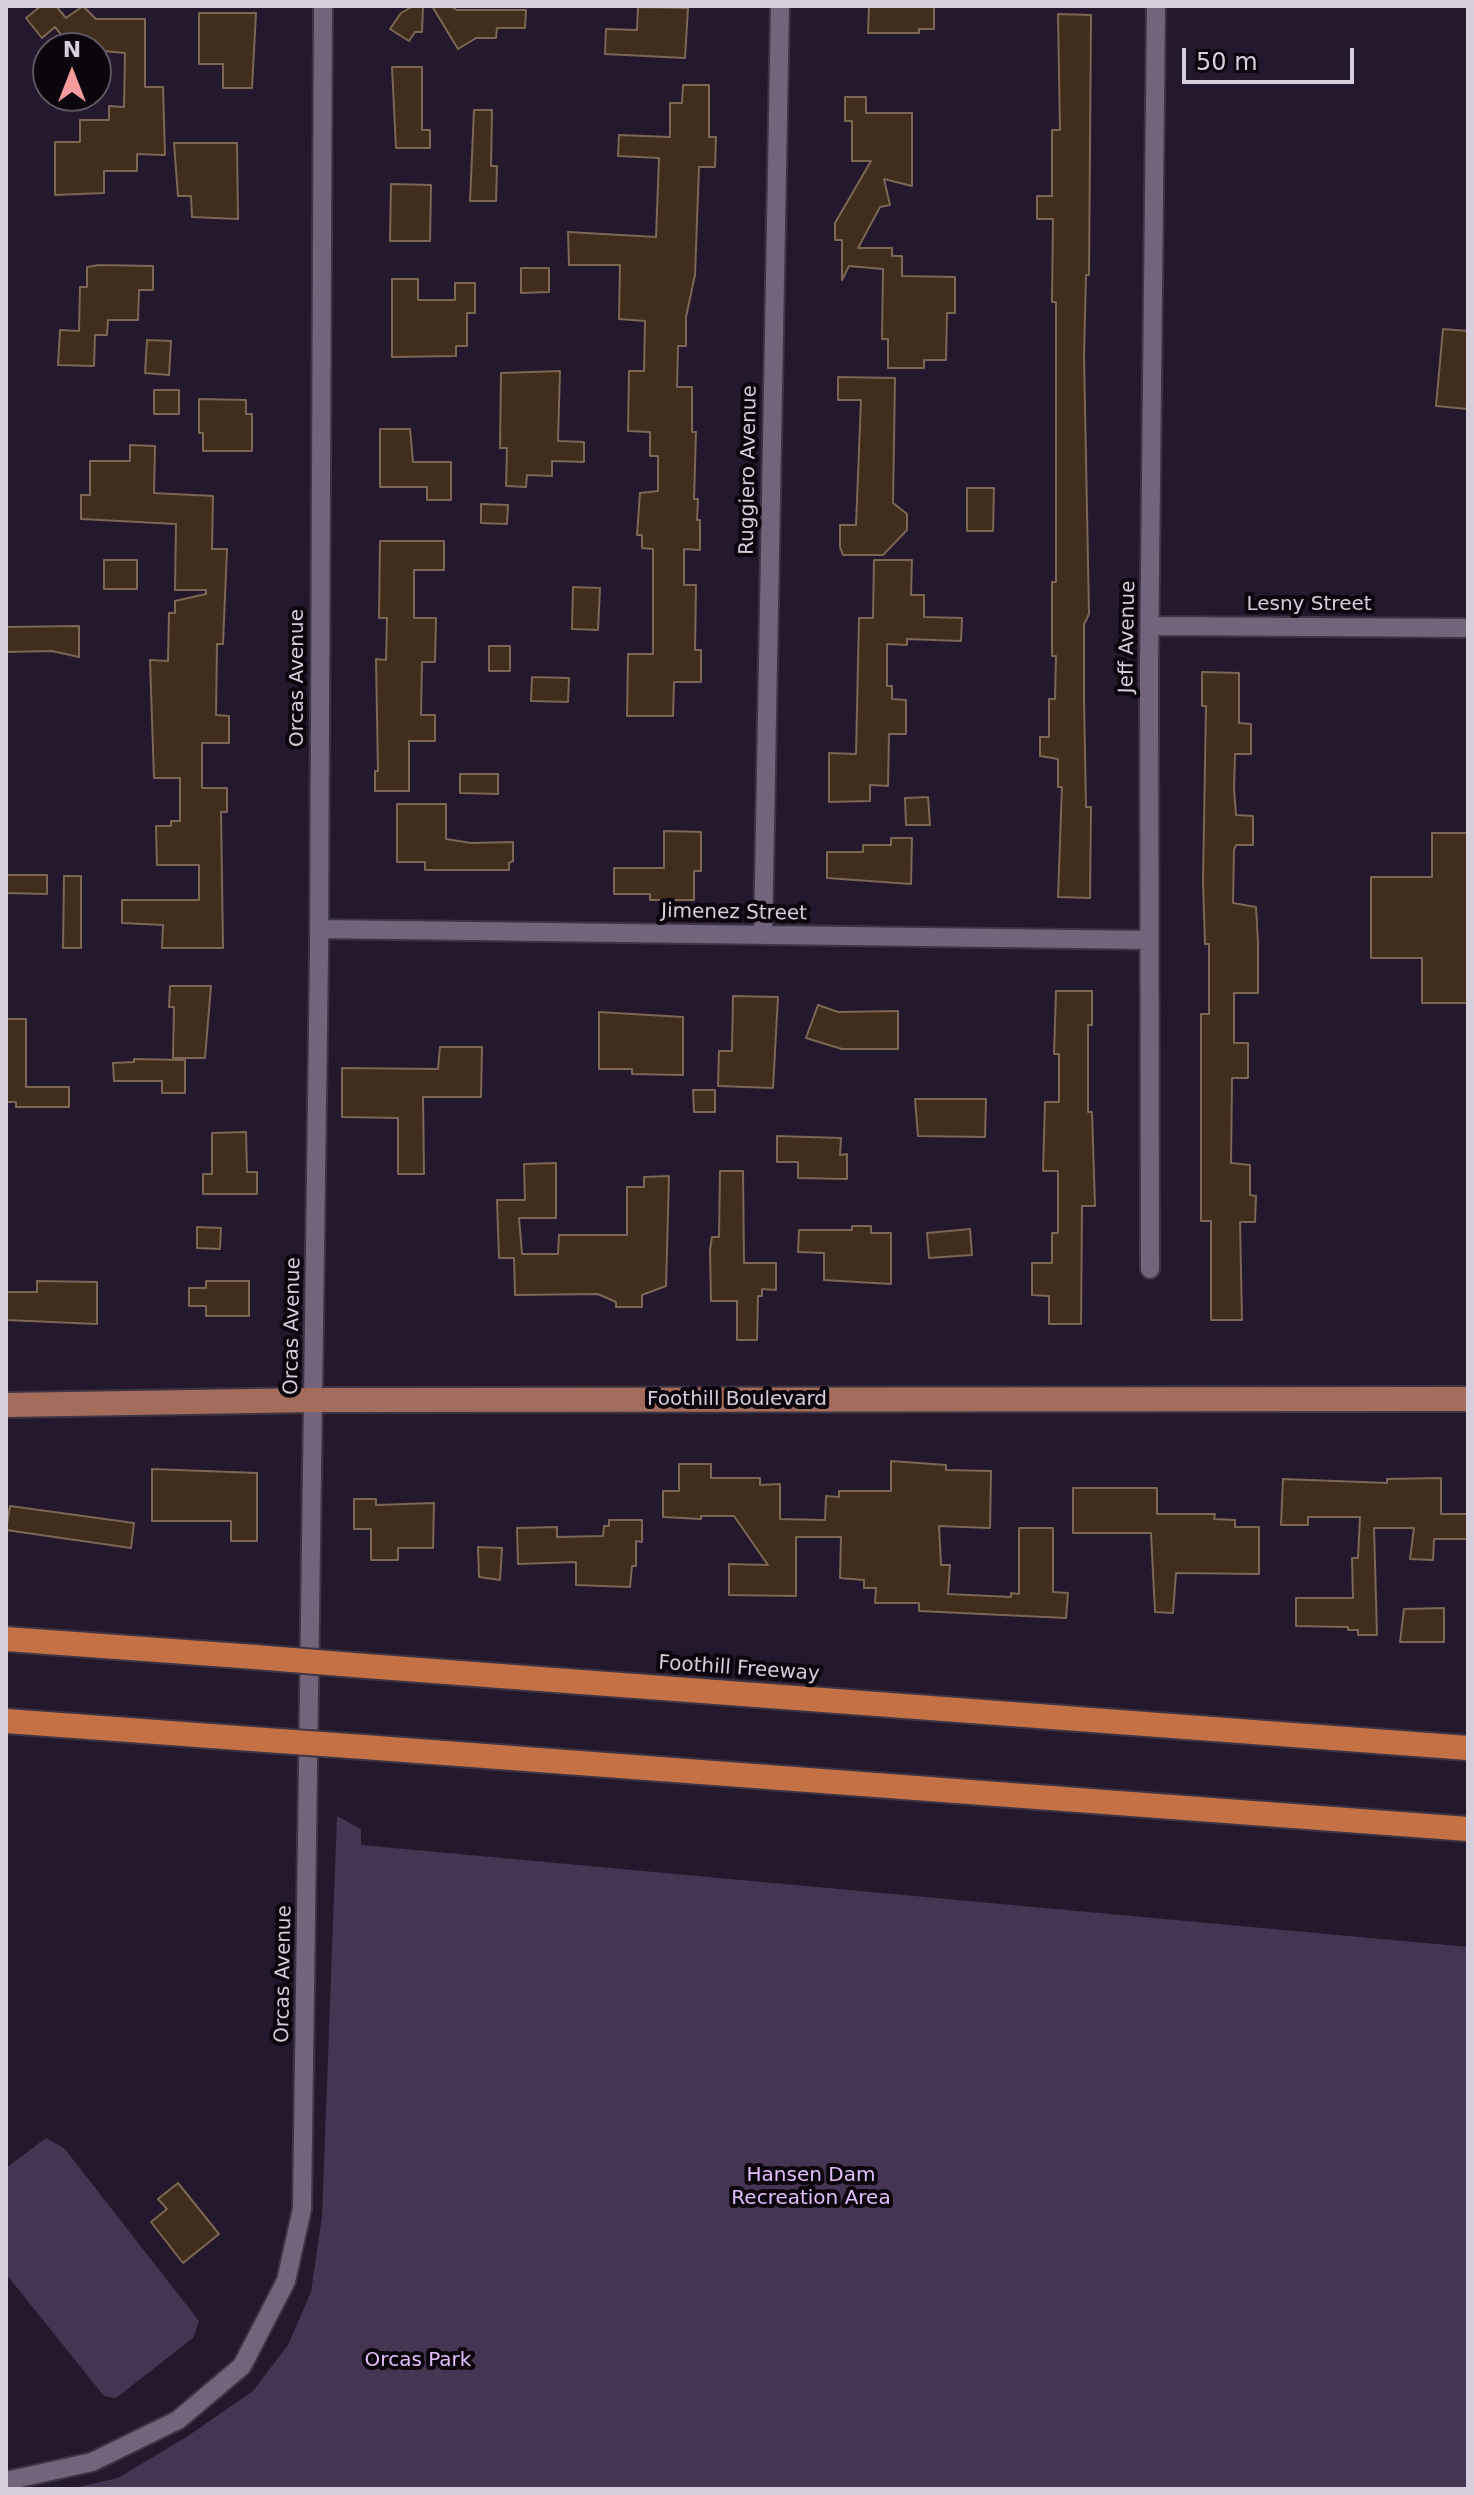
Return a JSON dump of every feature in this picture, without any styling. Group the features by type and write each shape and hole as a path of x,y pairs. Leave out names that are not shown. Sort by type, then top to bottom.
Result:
{"highway":[{"name":"Foothill Freeway","path":"6,1639 1468,1748"},
{"path":"6,1721 1468,1829"}],"main road":[{"name":"Foothill Boulevard","path":"6,1405 314,1400 1468,1399"}],"street":[{"name":"Orcas Avenue","path":"6,2481 92,2462 178,2420 242,2366 286,2281 302,2209 319,929 323,6"},
{"name":"Ruggiero Avenue","path":"763,935 780,6"},
{"name":"Jeff Avenue","path":"1150,1269 1150,626 1156,6"},
{"name":"Lesny Street","path":"1150,626 1468,628"},
{"name":"Jimenez Street","path":"319,929 1149,940"}],"green space":[{"name":"Hansen Dam Recreation Area","path":"337,1816 361,1829 361,1845 1468,1947 1468,2489 69,2489 118,2478 188,2436 253,2391 288,2345 311,2292 322,2216"},
{"path":"46,2138 64,2148 199,2321 193,2338 116,2398 104,2396 6,2274 6,2168"}],"building":[{"path":"41,6 56,6 66,18 83,6 96,19 145,19 145,87 163,87 165,155 137,154 137,171 104,171 104,193 55,195 55,142 80,142 80,120 109,120 112,106 124,107 125,53 112,52 112,32 59,32 55,27 49,32 37,32 26,18"},
{"path":"413,6 423,6 422,32 415,32 409,41 390,29 401,13"},
{"path":"432,6 450,6 457,10 526,10 525,28 497,28 496,38 476,38 458,49"},
{"path":"869,6 934,6 934,29 919,29 919,33 868,33"},
{"path":"638,7 688,8 685,58 605,54 606,29 637,30"},
{"path":"199,13 256,13 252,88 223,88 223,64 199,64"},
{"path":"1058,14 1091,15 1089,275 1086,275 1084,356 1089,614 1084,624 1084,699 1086,807 1091,807 1090,898 1058,897 1062,787 1058,787 1058,759 1040,756 1040,737 1049,737 1049,699 1055,699 1052,582 1056,582 1056,302 1052,302 1053,219 1037,219 1037,196 1052,196 1052,130 1060,130"},
{"path":"392,67 422,67 422,130 430,130 430,148 396,148"},
{"path":"683,85 709,85 709,137 716,137 715,167 699,167 695,275 686,317 686,346 678,346 677,387 692,387 692,432 696,432 694,499 698,499 700,550 684,549 684,585 696,585 695,650 701,650 701,682 674,682 673,716 627,716 628,654 653,654 653,549 642,548 642,535 637,535 640,493 658,491 658,456 650,456 650,432 628,431 629,371 644,371 645,321 619,319 620,265 569,265 568,232 656,237 659,158 618,156 619,135 670,137 670,103 682,103"},
{"path":"845,97 866,97 866,113 912,113 912,186 884,179 890,205 880,207 858,248 892,248 892,256 902,256 902,276 955,277 955,313 947,313 946,360 924,360 924,368 888,368 888,339 882,339 883,269 849,266 842,280 842,240 835,240 835,223 871,161 852,161 852,121 845,121"},
{"path":"474,110 492,110 491,166 497,166 496,201 470,201"},
{"path":"174,143 237,143 238,219 192,217 191,196 178,196"},
{"path":"391,184 431,185 430,241 390,241"},
{"path":"153,266 153,290 139,290 138,320 108,320 107,335 95,335 94,366 58,365 60,330 79,331 80,287 87,287 87,267"},
{"path":"521,268 549,268 549,292 521,293"},
{"path":"392,279 418,279 418,300 455,300 455,283 475,283 475,313 467,313 467,346 456,346 456,356 392,357"},
{"path":"1443,329 1468,331 1468,409 1436,406"},
{"path":"147,340 171,341 169,375 145,373"},
{"path":"560,371 558,441 584,442 584,462 552,461 552,476 527,475 526,487 506,486 507,448 500,448 501,373"},
{"path":"838,377 895,378 893,503 907,514 907,530 883,555 843,555 840,547 840,525 856,525 861,400 838,400"},
{"path":"154,390 179,390 179,414 154,414"},
{"path":"199,399 246,400 246,414 252,414 252,451 203,451 203,433 199,433"},
{"path":"380,429 410,429 413,462 451,462 451,500 427,500 427,487 380,487"},
{"path":"130,445 155,446 154,493 213,496 212,549 227,549 223,644 217,644 216,715 229,716 229,743 202,743 202,788 227,788 227,812 221,812 223,948 162,948 163,925 122,923 122,900 199,900 199,865 157,865 156,826 171,826 171,821 180,821 180,778 154,778 150,660 168,661 169,613 175,613 175,601 206,594 206,590 175,590 176,524 81,519 81,495 90,495 90,461 130,461"},
{"path":"967,488 994,488 993,531 967,531"},
{"path":"481,504 508,505 507,524 481,523"},
{"path":"380,541 444,541 444,570 414,570 414,618 436,618 435,662 422,662 421,715 435,715 435,741 409,741 409,791 375,791 375,771 378,771 376,659 386,660 387,618 379,618"},
{"path":"104,560 137,560 137,589 104,589"},
{"path":"874,560 912,560 911,595 924,595 924,617 962,618 961,641 907,639 907,645 887,644 887,686 892,686 892,699 906,700 906,734 889,734 888,786 870,785 870,801 829,802 829,753 856,754 859,618 873,618"},
{"path":"573,587 600,588 598,630 572,629"},
{"path":"79,626 79,657 52,651 6,652 6,627"},
{"path":"489,646 510,646 510,671 489,671"},
{"path":"1202,672 1239,673 1239,723 1251,724 1251,754 1235,754 1234,789 1236,815 1253,816 1253,845 1236,845 1234,850 1233,903 1256,907 1258,942 1258,993 1234,993 1234,1043 1248,1043 1248,1078 1232,1078 1231,1163 1250,1165 1250,1195 1256,1196 1255,1222 1240,1222 1242,1320 1211,1320 1211,1221 1201,1221 1201,1014 1209,1014 1209,944 1205,944 1203,881 1206,706 1202,706"},
{"path":"532,677 569,678 568,702 531,701"},
{"path":"460,774 498,774 498,794 460,793"},
{"path":"928,797 930,825 906,825 905,798"},
{"path":"397,804 446,804 446,839 471,843 513,842 513,861 509,863 509,870 425,870 425,862 397,862"},
{"path":"664,831 701,832 701,871 694,871 694,900 650,900 650,894 614,894 614,868 664,868"},
{"path":"1432,833 1468,833 1468,1003 1422,1003 1422,958 1371,958 1371,877 1432,877"},
{"path":"891,838 912,838 911,884 827,878 827,852 863,852 863,845 891,845"},
{"path":"6,875 47,875 47,894 6,893"},
{"path":"64,876 81,876 81,948 63,948"},
{"path":"170,986 211,986 205,1058 173,1058 174,1007 169,1007"},
{"path":"1056,991 1092,991 1092,1025 1088,1025 1088,1112 1092,1112 1095,1206 1082,1206 1081,1324 1049,1324 1049,1296 1032,1295 1032,1263 1052,1263 1052,1233 1058,1233 1058,1171 1043,1171 1045,1102 1059,1102 1059,1054 1054,1054"},
{"path":"733,996 778,997 773,1088 718,1086 719,1051 732,1051"},
{"path":"818,1005 838,1012 898,1011 898,1049 842,1049 806,1038"},
{"path":"599,1012 683,1017 683,1075 632,1074 632,1069 599,1069"},
{"path":"6,1019 26,1019 26,1087 69,1087 69,1107 16,1107 16,1102 6,1102"},
{"path":"440,1047 482,1047 481,1097 423,1097 424,1174 398,1174 398,1118 342,1117 342,1068 438,1069"},
{"path":"134,1059 185,1060 185,1093 162,1093 162,1081 114,1081 113,1063 134,1062"},
{"path":"693,1090 715,1090 715,1112 694,1112"},
{"path":"915,1099 986,1099 985,1137 918,1136"},
{"path":"246,1132 247,1172 257,1172 257,1194 203,1194 203,1174 212,1174 212,1133"},
{"path":"777,1136 841,1138 840,1155 847,1154 847,1179 798,1178 798,1162 777,1162"},
{"path":"556,1163 556,1218 519,1218 522,1254 558,1254 559,1235 627,1235 627,1187 644,1187 644,1177 669,1176 666,1286 642,1295 642,1307 616,1307 616,1302 598,1294 515,1295 514,1258 499,1258 497,1200 525,1200 524,1164"},
{"path":"720,1171 743,1171 744,1263 776,1263 776,1290 762,1289 762,1296 758,1296 757,1340 737,1340 737,1301 711,1301 710,1250 712,1237 719,1237"},
{"path":"852,1226 871,1226 871,1233 891,1233 891,1284 824,1280 824,1253 798,1252 799,1230 852,1230"},
{"path":"197,1227 221,1228 220,1249 197,1248"},
{"path":"970,1229 972,1255 929,1258 927,1233"},
{"path":"37,1281 97,1282 97,1324 6,1320 6,1292 37,1292"},
{"path":"206,1281 249,1281 249,1316 206,1316 206,1306 189,1306 189,1288 206,1288"},
{"path":"891,1461 946,1465 946,1470 991,1471 990,1528 939,1526 941,1565 950,1565 948,1594 1011,1597 1011,1593 1019,1594 1019,1528 1053,1528 1053,1592 1068,1593 1066,1618 919,1611 919,1603 875,1603 876,1588 864,1588 864,1580 840,1578 841,1537 796,1537 796,1596 729,1595 729,1564 768,1565 734,1516 701,1516 701,1519 663,1517 663,1491 679,1491 679,1464 711,1464 711,1478 760,1478 760,1485 780,1484 780,1519 825,1520 826,1496 839,1497 839,1491 891,1491"},
{"path":"152,1469 257,1473 257,1541 231,1541 231,1521 152,1521"},
{"path":"1441,1478 1441,1514 1468,1514 1468,1539 1434,1539 1433,1560 1410,1559 1414,1528 1374,1528 1377,1635 1358,1635 1358,1630 1348,1630 1348,1627 1296,1626 1296,1598 1353,1598 1352,1558 1358,1558 1360,1517 1308,1517 1308,1525 1281,1525 1283,1479 1387,1483 1387,1479"},
{"path":"1073,1488 1157,1488 1157,1514 1215,1514 1214,1519 1235,1520 1235,1527 1259,1527 1259,1574 1176,1573 1173,1613 1155,1612 1151,1533 1073,1533"},
{"path":"354,1499 376,1499 376,1505 434,1503 433,1548 398,1548 398,1560 371,1560 371,1529 354,1529"},
{"path":"10,1506 134,1523 131,1548 6,1530"},
{"path":"609,1520 642,1520 642,1542 636,1541 636,1566 632,1566 630,1587 576,1585 576,1562 518,1564 517,1528 557,1527 557,1537 603,1536 604,1526 609,1526"},
{"path":"478,1547 502,1548 500,1580 479,1577"},
{"path":"1444,1608 1444,1642 1400,1642 1404,1609"},
{"path":"178,2183 219,2234 183,2263 151,2222 167,2209 158,2199"}],"park label":[{"name":"Orcas Park","path":"418,2361"}]}
